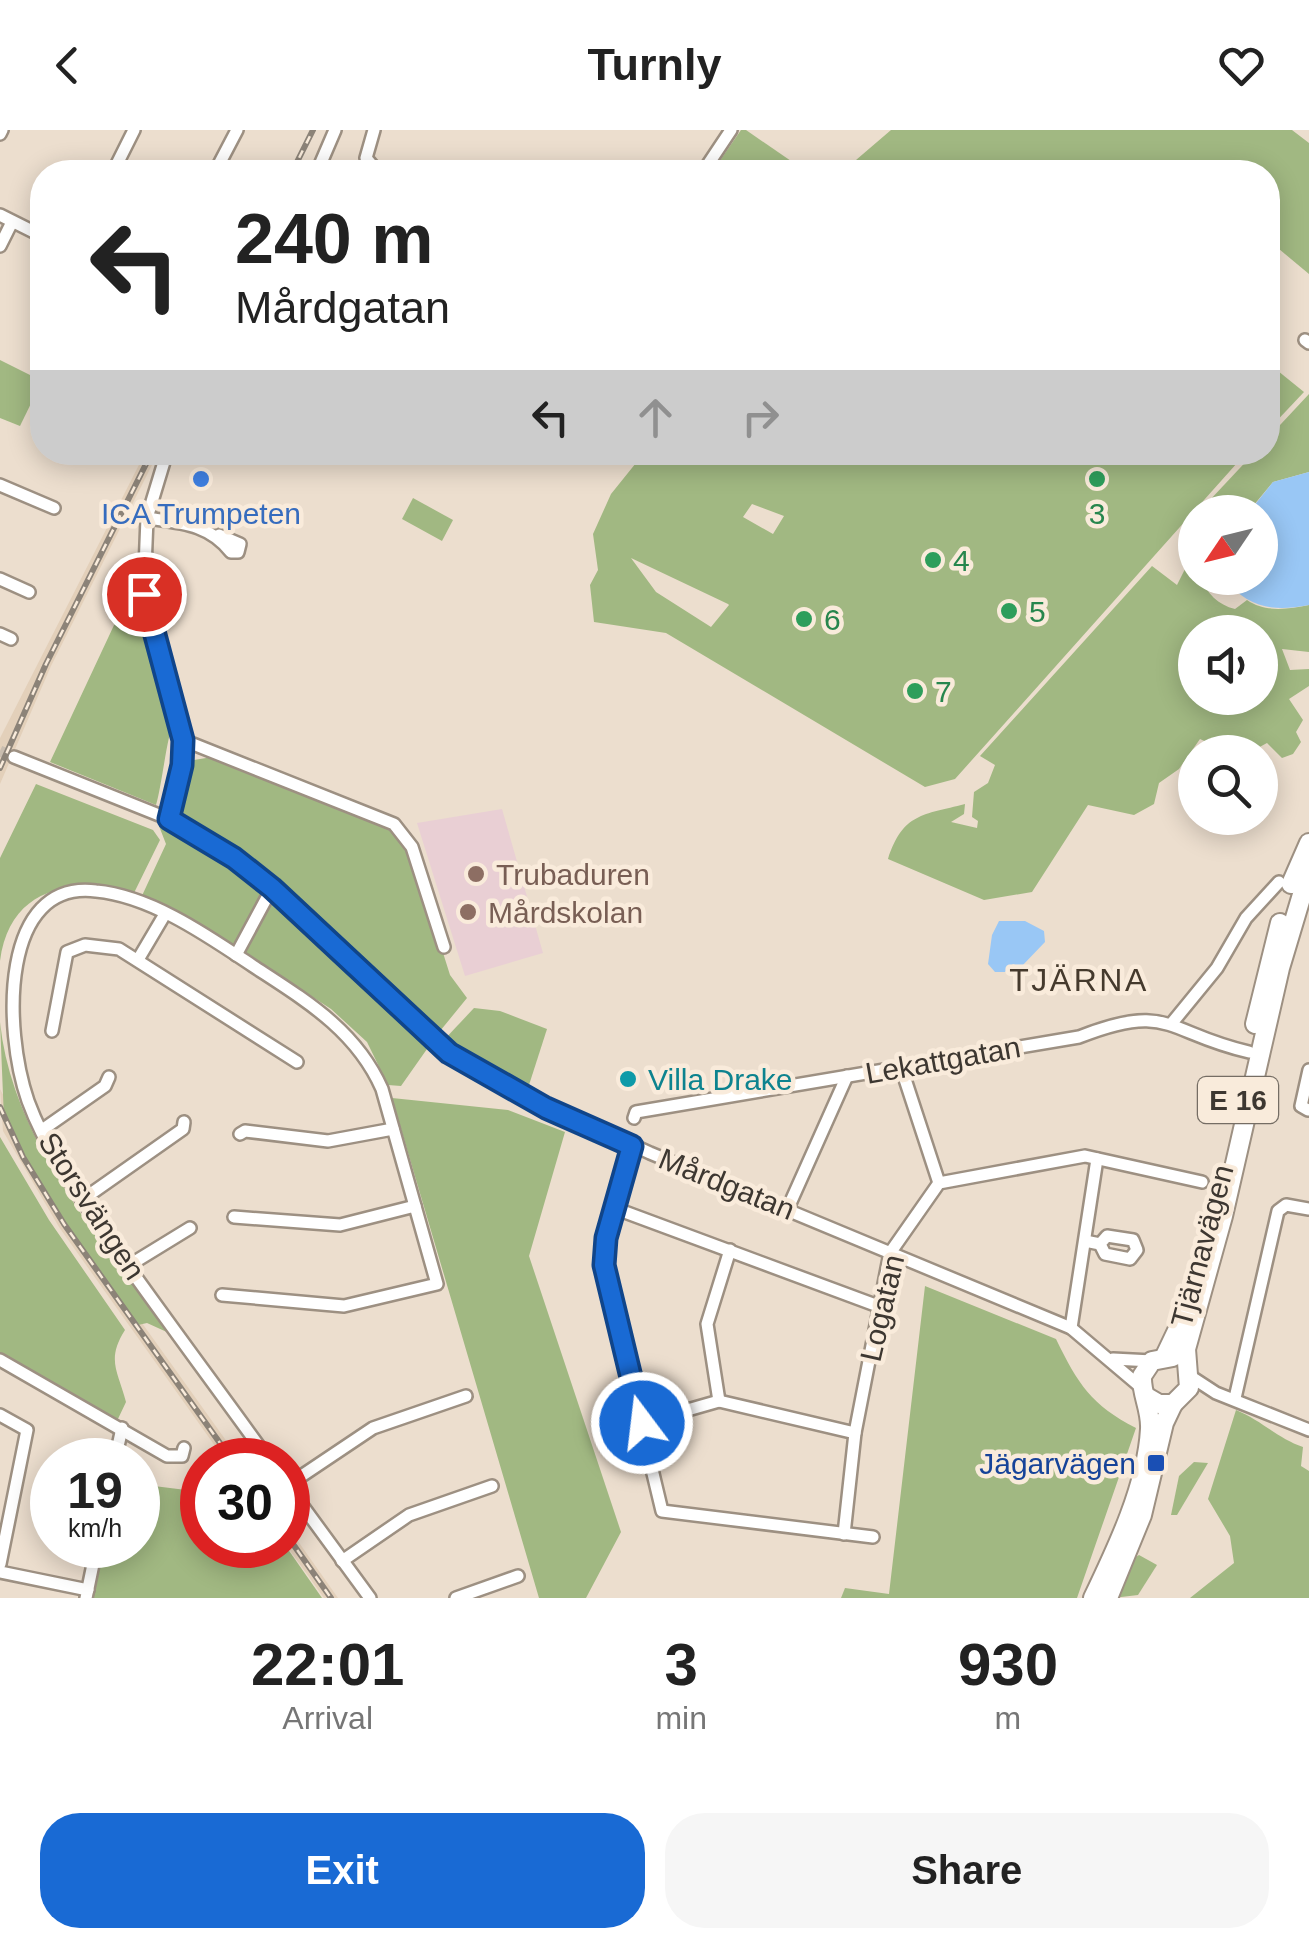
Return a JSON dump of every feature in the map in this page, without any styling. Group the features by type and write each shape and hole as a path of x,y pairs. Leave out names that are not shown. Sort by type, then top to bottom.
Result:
{"highway":[{"name":"Tjärnavägen","path":"1158,1358 1175,1342 1190,1298 1288,896 1309,843"},
{"name":"Tjärnavägen","path":"1188,1373 1186,1350 1301,918 1309,871"},
{"path":"1158,1358 1188,1373"},
{"name":"E 16","path":"1093,1598 1112,1557 1146,1455 1150,1429 1142,1376 1158,1358"},
{"name":"E 16","path":"1108,1598 1142,1515 1164,1423 1178,1401 1188,1373"},
{"path":"1145,1392 1159,1404 1178,1401"}],"street":[{"path":"119,160 134,130"},
{"path":"221,160 236,130"},
{"path":"324,160 335,130"},
{"path":"368,160 374,130"},
{"path":"710,160 730,130"},
{"path":"0,246 6,219 30,230"},
{"path":"164,465 147,518 144,594 183,740 182,765 169,819"},
{"path":"0,485 54,508"},
{"path":"147,518 219,535"},
{"path":"0,579 28,592"},
{"path":"183,740 394,824 412,847 444,947"},
{"name":"Mårdgatan","path":"14,757 169,819 234,858 272,888 449,1053 546,1108 1071,1328 1145,1392"},
{"path":"1172,1023 1217,968 1246,918 1279,882"},
{"path":"236,955 272,888"},
{"name":"Storsvängen","path":"222,1295 344,1306 437,1284 393,1128 368,1058 350,1036 236,955 165,914 99,891 68,890 36,904 20,919 10,940 5,972 6,1012 29,1103 82,1200 253,1438"},
{"path":"139,958 165,914"},
{"path":"52,1031 68,952 86,945 119,949 139,958 279,1054 297,1062"},
{"name":"Lekattgatan","path":"634,1118 636,1112 1079,1037 1121,1020 1151,1018 1172,1023 1219,1045 1249,1052"},
{"path":"900,1066 939,1182 1085,1156 1202,1182"},
{"path":"1308,1110 1301,1106 1309,1070"},
{"path":"788,1208 847,1076"},
{"path":"42,1130 105,1086 109,1078"},
{"path":"82,1200 183,1129 184,1122"},
{"path":"240,1134 245,1131 328,1140 393,1128"},
{"path":"632,1146 614,1208 604,1265 662,1511 873,1537"},
{"path":"1071,1328 1097,1159"},
{"name":"Logatan","path":"844,1534 855,1434 890,1253 939,1182"},
{"path":"1235,1398 1278,1212 1286,1205 1309,1209"},
{"path":"234,1217 340,1226 415,1206"},
{"path":"614,1208 878,1306"},
{"path":"128,1266 190,1228"},
{"path":"1085,1241 1100,1244"},
{"path":"719,1402 707,1324 730,1250"},
{"path":"1108,1358 1158,1358"},
{"path":"0,1360 167,1456 180,1456"},
{"path":"1188,1373 1216,1393 1309,1430"},
{"path":"1178,1401 1216,1393"},
{"path":"310,1469 356,1436 466,1396"},
{"path":"642,1423 719,1402 855,1434"},
{"path":"0,1415 27,1430 0,1564"},
{"path":"120,1438 122,1428"},
{"path":"342,1561 409,1516 492,1486"},
{"path":"310,1516 370,1598"},
{"path":"0,1572 87,1594 92,1568"},
{"path":"456,1598 518,1576"}],"shaded area":[{"path":"139,465 152,465 51,666 0,784 0,738"},
{"name":"Trubaduren","path":"502,809 543,953 465,976 417,823"},
{"path":"0,1089 69,1221 224,1438 209,1438 59,1227 3,1131"},
{"path":"310,1558 338,1598 324,1598 302,1568 310,1568"}],"green space":[{"path":"741,130 746,130 790,160 720,160"},
{"path":"891,130 1292,130 1309,143 1309,274 1280,250 1280,160 856,160"},
{"path":"0,360 30,375 30,406 20,426 0,418"},
{"path":"1280,373 1304,392 1280,417"},
{"path":"1309,394 1309,472 1273,482 1262,495 1215,495 1243,465 1280,465 1280,425"},
{"path":"634,465 1235,465 1209,495 1178,495 1178,529 955,779 925,787 666,633 594,622 590,585 598,570 593,534 611,494","holes":["752,504 784,516 773,534 743,517","631,558 729,605 711,627 656,592"]},
{"path":"413,498 453,520 442,541 402,519"},
{"path":"1152,566 1177,585 1178,595 1212,595 1235,609 1247,600 1269,608 1309,605 1309,652 1282,649 1290,670 1309,669 1309,686 1289,699 1303,720 1296,732 1301,742 1293,754 1282,758 1278,754 1278,735 1178,735 1178,770 1159,783 1154,804 1134,815 1088,805 1032,892 984,900 888,859 900,833 926,814 965,804 964,814 951,822 977,828 978,821 972,817 974,792 988,783 995,765 980,756"},
{"path":"137,576 140,608 175,720 156,805 50,762"},
{"path":"218,756 383,824 410,848 450,975 467,998 436,1036 276,888 174,818 188,761"},
{"path":"36,784 153,830 160,840 133,895 88,887 67,888 31,902 6,936 0,961 0,858"},
{"path":"162,819 232,860 267,888 238,946 232,948 140,900 166,844 159,826"},
{"path":"271,897 277,897 424,1041 427,1049 401,1086 388,1085 367,1042 331,1009 245,953"},
{"path":"474,1008 500,1011 547,1029 529,1085 443,1041"},
{"path":"0,1022 8,1065 41,1148 89,1225 169,1333 147,1323 138,1325 40,1189 4,1119"},
{"path":"392,1098 508,1110 565,1132 529,1256 621,1532 586,1598 539,1598"},
{"path":"0,1137 49,1220 125,1330 115,1358 126,1402 117,1421 0,1356"},
{"path":"925,1286 1056,1339 1087,1392 1136,1428 1077,1598 841,1598 845,1588 889,1594"},
{"path":"1236,1410 1303,1447 1301,1466 1309,1471 1309,1598 1190,1598 1234,1563 1230,1536 1208,1499"},
{"path":"1194,1462 1208,1463 1177,1515 1171,1515 1179,1476"},
{"path":"160,1487 180,1489 180,1568 301,1568 322,1598 92,1598 99,1568 160,1568"},
{"path":"1139,1555 1157,1565 1138,1595 1113,1598 1130,1561"}],"water":[{"path":"1309,472 1309,605 1272,607 1241,595 1278,595 1278,495 1263,495 1273,482"},
{"path":"999,921 1025,921 1044,931 1045,942 1021,967 1013,964 1005,972 995,972 988,964 992,935"}],"tunnel":[{"path":"0,751 14,757"}],"railway":[{"path":"298,160 313,130"},
{"path":"0,768 46,664 146,465"},
{"path":"0,1107 23,1157 64,1224 216,1438"},
{"path":"310,1568 331,1598"}],"place":[{"name":"ICA Trumpeten","path":"201,479"},
{"name":"3","path":"1097,479"},
{"name":"4","path":"933,560"},
{"name":"5","path":"1009,611"},
{"name":"6","path":"804,619"},
{"name":"7","path":"915,691"},
{"name":"Trubaduren","path":"476,874"},
{"name":"Mårdskolan","path":"468,912"},
{"name":"Villa Drake","path":"628,1079"},
{"name":"Jägarvägen","path":"1156,1463"}],"district":[{"name":"TJÄRNA","path":"1079,980"}],"route":[{"path":"144,594 183,740 182,765 169,819 234,858 272,888 395,1008 449,1053 546,1108 632,1146 606,1238 604,1265 642,1423"}]}
